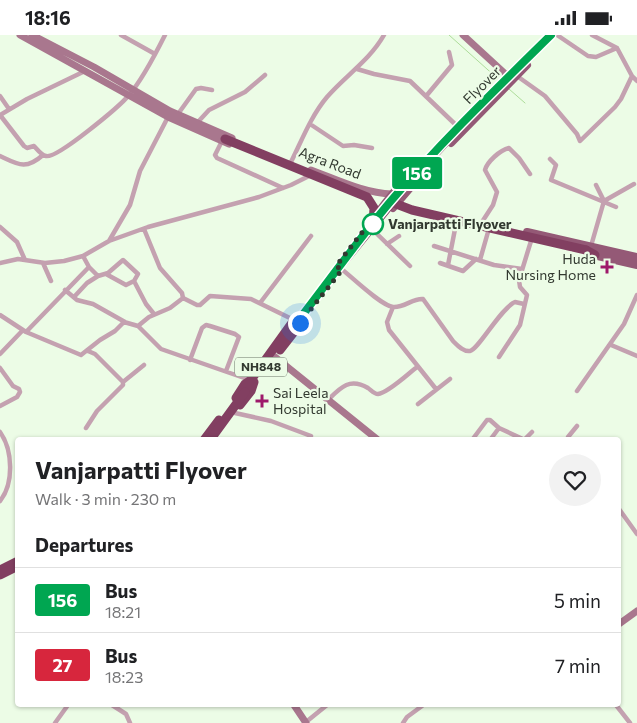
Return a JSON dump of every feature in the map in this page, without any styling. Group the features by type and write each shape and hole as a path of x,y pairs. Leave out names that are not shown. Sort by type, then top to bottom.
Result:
{"highway":[{"name":"Flyover","path":"298,319 373,228 391,202 465,121 551,35"},
{"path":"222,140 367,197 374,208 373,228"},
{"path":"391,202 412,210 591,250"},
{"name":"NH848","path":"213,437 246,384 250,385 298,319"},
{"path":"213,437 250,385"},
{"name":"NH848","path":"213,437 251,391 250,385"},
{"path":"0,579 8,569"}],"main road":[{"name":"Agra Road","path":"20,35 86,71 131,92"},
{"name":"Agra Road","path":"32,35 94,67 131,92 169,114 222,140 309,172 456,224 531,241 637,257"},
{"path":"463,35 506,74 514,78"},
{"path":"340,268 391,202 457,125 546,35"},
{"path":"391,202 556,35"},
{"name":"Agra Road","path":"169,114 178,115 291,161 309,172 377,193 391,202 482,222 591,250 637,265"},
{"path":"298,319 373,228"},
{"path":"273,355 374,437"},
{"path":"621,623 637,611"},
{"path":"296,707 308,722"},
{"path":"301,707 308,722"}],"street":[{"path":"122,35 155,54"},
{"path":"94,67 0,115 24,146 27,148 34,145 46,156 52,155 75,141 131,92 165,35"},
{"path":"291,161 310,124 327,97 357,69 384,35"},
{"path":"556,35 588,56 593,57 617,48"},
{"path":"592,35 617,48 632,76 637,81"},
{"path":"427,95 452,65 449,52"},
{"path":"357,69 378,75 406,79 427,95 457,125"},
{"path":"197,123 209,110 245,92 265,75"},
{"path":"514,78 545,96 577,134 580,141 615,107 632,76"},
{"path":"178,115 196,89 212,90"},
{"path":"0,96 9,109"},
{"path":"109,241 130,205 140,171 169,114"},
{"path":"310,124 343,146 354,145 372,148"},
{"path":"222,140 215,155 216,158 283,188"},
{"path":"482,222 493,205 497,192 485,170 487,165 504,149 509,148 515,153 530,174"},
{"path":"0,156 25,165 35,162 43,155"},
{"path":"550,159 556,165 551,180 616,207"},
{"path":"0,263 18,259 44,263 64,261 83,256 109,241 144,229 254,199 283,188 309,172"},
{"path":"604,201 634,184"},
{"path":"591,250 604,201 596,185"},
{"path":"448,265 456,224"},
{"path":"0,227 6,230 17,242 25,260"},
{"path":"373,228 410,266"},
{"path":"144,229 160,268 182,293 183,298 197,305 200,305 210,296 244,298 298,319"},
{"path":"440,263 463,271 478,260 488,231"},
{"path":"260,303 311,236"},
{"path":"387,244 399,236"},
{"path":"500,357 520,325 527,295 520,287 518,280 531,241"},
{"path":"434,246 478,260 522,269"},
{"path":"83,256 89,267 98,276"},
{"path":"74,297 87,283 98,276 106,274 123,260 138,274 134,281 126,285 106,274"},
{"path":"44,263 51,281"},
{"path":"0,354 53,306 65,290 89,267"},
{"path":"340,268 383,302 393,307 423,299 458,347 468,351 476,346 510,304 516,301 524,304"},
{"path":"134,281 146,304 154,314"},
{"path":"65,290 80,301 93,304 125,322 138,326 161,349 226,371 250,385"},
{"path":"577,391 611,345 624,324 637,295"},
{"path":"138,326 154,314 170,308 183,298"},
{"path":"393,307 387,322 389,330 436,389"},
{"path":"0,315 24,331 81,355 125,322"},
{"path":"190,360 202,328 206,325 239,337 226,371"},
{"path":"611,345 637,357"},
{"path":"88,351 95,354 123,382"},
{"path":"86,428 100,407 122,387 123,382 144,365"},
{"path":"0,367 13,386 20,392 19,395 0,406"},
{"path":"328,401 342,387 356,383 375,393 381,393 417,367"},
{"path":"418,404 450,379"},
{"path":"234,413 271,421 303,432 310,437"},
{"path":"474,437 487,420 490,420 499,428 518,437"},
{"path":"568,437 577,426"},
{"path":"492,437 499,428"},
{"path":"0,432 8,449 9,480 6,492 0,501"},
{"path":"527,437 532,432"},
{"path":"621,512 637,534"},
{"path":"55,723 67,707"},
{"path":"117,707 126,714 130,723"},
{"path":"308,722 324,707"},
{"path":"403,723 407,717 421,707"},
{"path":"617,707 629,723"}],"waterway":[{"path":"449,35 497,78"},
{"path":"509,89 525,103"}],"bus line":[{"name":"156","path":"295,319 301,317 407,184 465,121 551,35"}],"place":[{"name":"Vanjarpatti Flyover","path":"373,224"},
{"name":"Huda Nursing Home","path":"607,267"},
{"name":"Sai Leela Hospital","path":"262,401"}],"route":[{"path":"300,323 342,270 336,266 371,221 373,224"}]}
